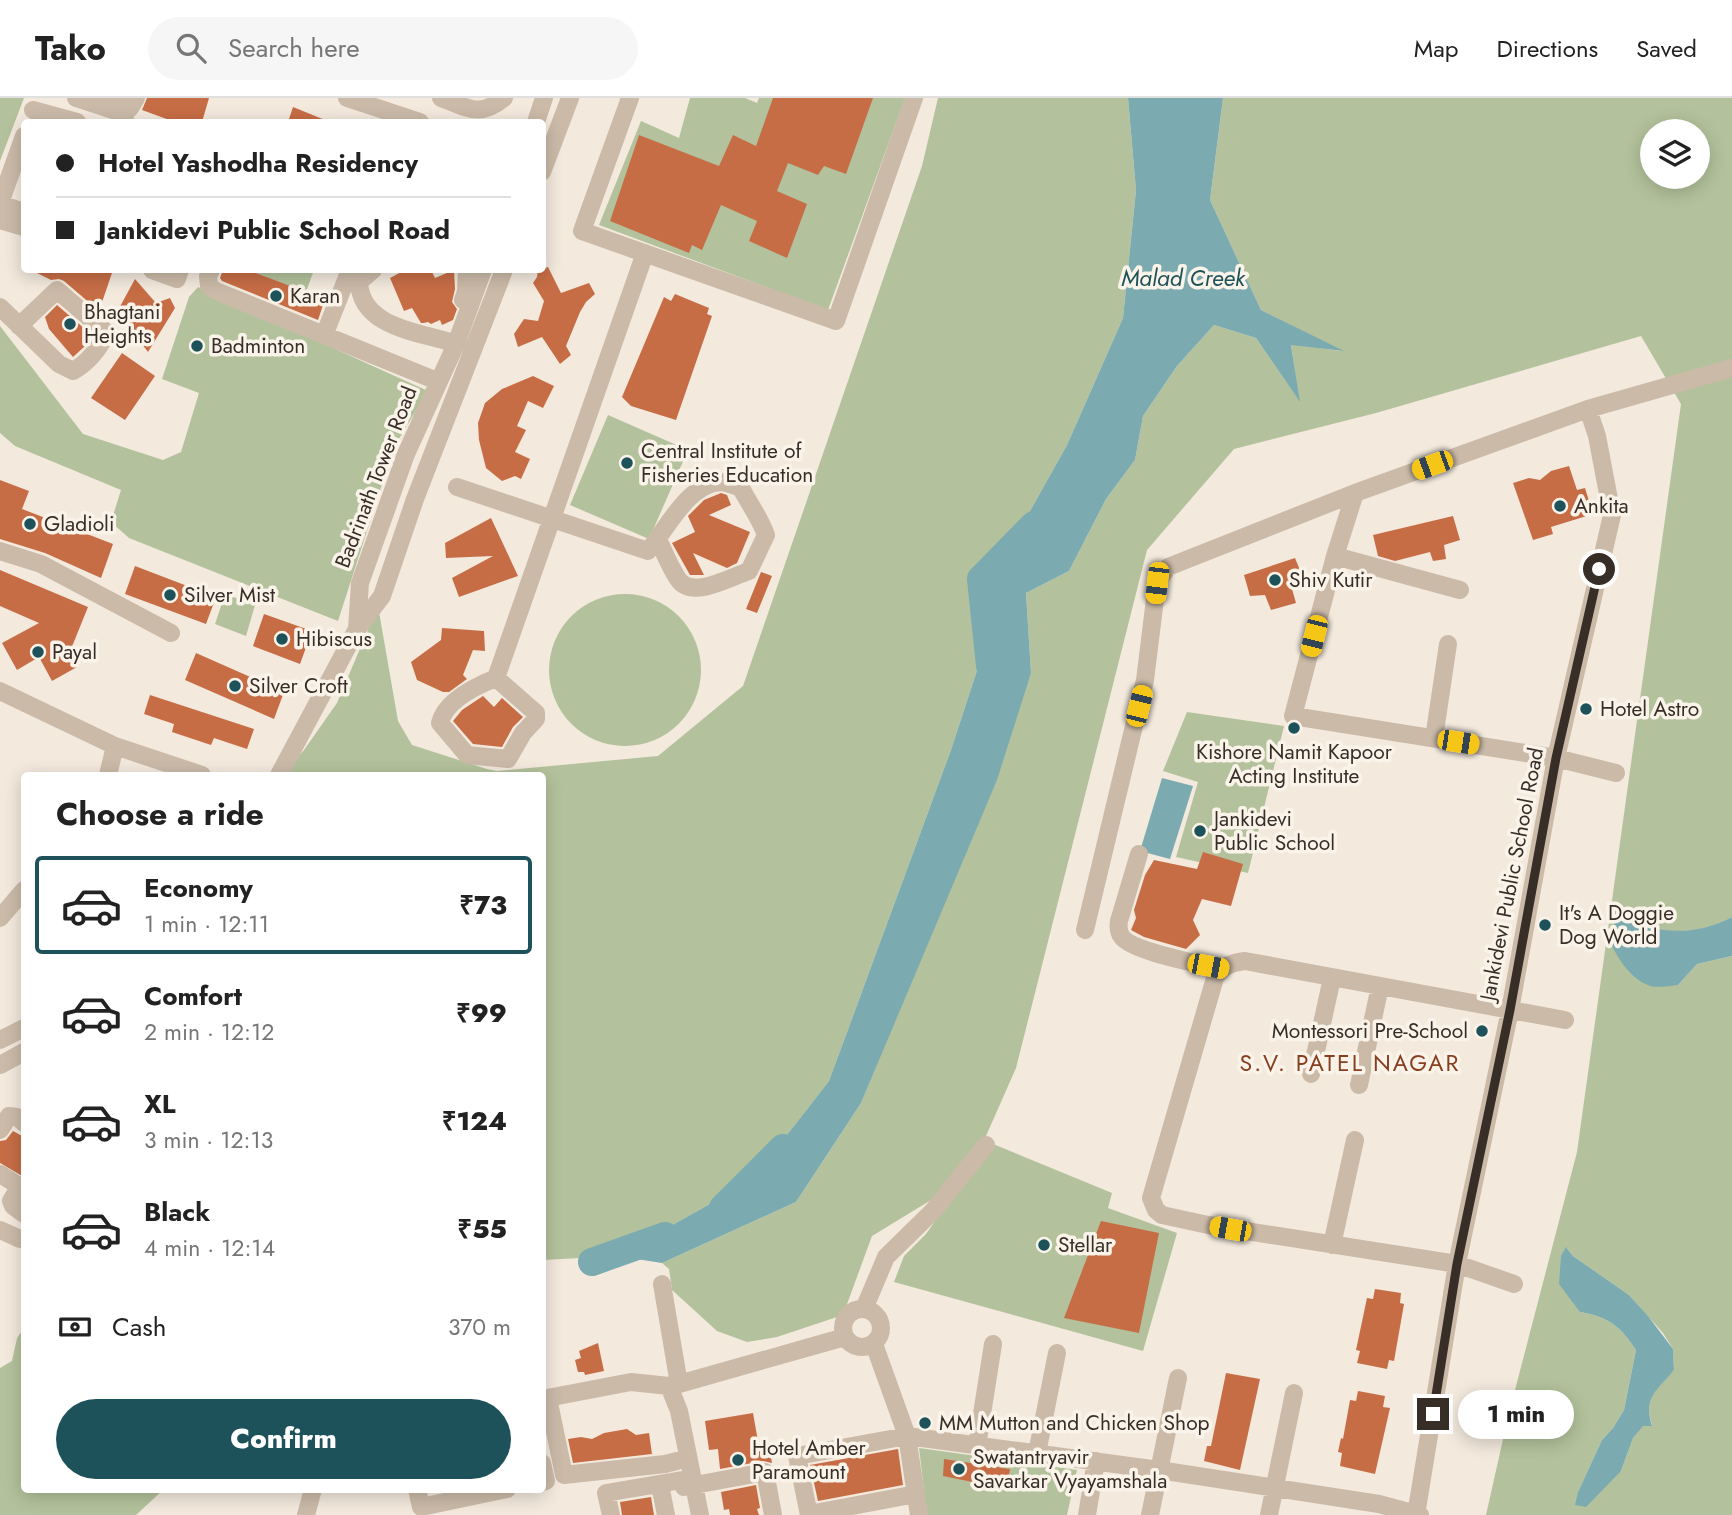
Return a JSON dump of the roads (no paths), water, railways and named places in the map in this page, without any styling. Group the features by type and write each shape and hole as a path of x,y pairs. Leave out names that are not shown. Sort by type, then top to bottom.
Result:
{"street":[{"path":"76,98 122,113 124,119"},
{"path":"99,98 128,108 133,107 136,98"},
{"path":"347,98 384,104 414,119"},
{"path":"441,98 477,111 491,108 504,98"},
{"path":"537,119 544,98"},
{"path":"546,160 570,98"},
{"path":"630,98 583,231 836,321 915,98"},
{"path":"35,114 61,119"},
{"path":"21,161 0,204 21,211"},
{"path":"0,220 21,226"},
{"path":"496,678 536,713 536,719 523,733 509,759 467,755 440,723 442,713 475,686 496,678 645,253"},
{"path":"160,273 177,279 179,273"},
{"path":"210,273 209,286 216,291 325,333 437,381"},
{"path":"325,333 348,273"},
{"path":"370,273 359,282 359,293 370,309 387,324 450,342"},
{"name":"Badrinath Tower Road","path":"281,772 357,629 360,583 475,273"},
{"path":"357,629 382,596 415,499 503,273"},
{"path":"0,307 19,326 59,365 72,371 80,367 103,342 106,332 57,290 19,326"},
{"path":"1085,930 1145,680 1157,583 1168,567 1354,493 1588,409 1732,368"},
{"name":"Jankidevi Public School Road","path":"1417,1515 1457,1264 1510,1010 1556,758 1612,514 1597,436 1588,409"},
{"path":"457,487 648,551 680,506 708,485 722,482 741,488 752,510 760,517 766,535 749,571 698,589 688,588 679,581 658,539"},
{"path":"1354,493 1293,716 1556,758 1616,773"},
{"path":"0,551 41,564 171,633"},
{"path":"1335,556 1460,590"},
{"path":"1434,738 1448,644"},
{"path":"0,691 115,746 193,772"},
{"path":"109,772 115,746"},
{"path":"1139,854 1119,921 1118,931 1123,939 1180,960 1222,968"},
{"path":"0,918 21,894"},
{"path":"1514,1284 1457,1264 1418,1267 1332,1245 1208,1226 1162,1214 1152,1204 1151,1198 1215,978 1222,968 1231,962 1245,961 1565,1020"},
{"path":"1311,1074 1332,978"},
{"path":"1359,1085 1380,986"},
{"path":"0,1040 21,1030"},
{"path":"0,1065 21,1054"},
{"path":"0,1130 9,1116 21,1120"},
{"path":"1332,1245 1355,1140"},
{"path":"864,1309 886,1257 933,1211 986,1145"},
{"path":"0,1174 16,1184 17,1191 11,1200 13,1206 21,1212"},
{"path":"0,1230 20,1239"},
{"path":"662,1284 679,1411 689,1515"},
{"path":"864,1309 877,1315 881,1323 880,1337 874,1344 860,1347 845,1338 843,1329 845,1320 855,1310 864,1309"},
{"path":"546,1398 631,1382 674,1385 845,1338"},
{"path":"874,1344 907,1436 919,1515"},
{"path":"977,1446 993,1344"},
{"path":"1037,1453 1057,1353"},
{"path":"1150,1515 1178,1378"},
{"path":"674,1385 668,1411 677,1461 700,1515"},
{"path":"1269,1515 1294,1393"},
{"path":"546,1402 564,1475 677,1461"},
{"path":"916,1493 809,1515 797,1456 907,1436 1096,1461 1275,1489 1319,1489 1417,1515"},
{"path":"1087,1515 1096,1461"},
{"path":"611,1515 606,1493 765,1472 773,1515"},
{"path":"660,1485 666,1515"},
{"path":"306,1515 312,1493"},
{"path":"418,1493 421,1507 488,1493"}],"water":[{"name":"Malad Creek","path":"1128,98 1223,98 1210,200 1261,310 1344,351 1291,345 1300,402 1256,338 1214,325 1177,366 1143,416 1135,460 1106,499 1069,571 1026,593 1031,673 997,780 861,1103 796,1202 662,1263 617,1256 751,1181 829,1081 951,750 982,655 998,568 1067,445 1123,318 1136,190"},
{"path":"1162,778 1193,786 1170,859 1140,851"},
{"path":"1732,917 1732,956 1697,964 1678,985 1650,986 1636,978 1624,966 1608,937 1616,919 1674,931 1702,928"},
{"path":"1566,1247 1573,1256 1629,1295 1673,1349 1674,1370 1653,1395 1649,1408 1652,1426 1643,1426 1633,1438 1621,1471 1586,1507 1575,1505 1578,1492 1602,1440 1624,1410 1636,1350 1613,1324 1580,1312 1559,1284 1561,1256"}],"waterway":[{"path":"990,666 981,579 1034,525"},
{"path":"723,1208 783,1148"},
{"path":"592,1262 665,1236"}],"place":[{"name":"Karan","path":"276,296"},
{"name":"Bhagtani Heights","path":"70,324"},
{"name":"Badminton","path":"197,346"},
{"name":"Central Institute of Fisheries Education","path":"627,463"},
{"name":"Ankita","path":"1560,506"},
{"name":"Gladioli","path":"30,524"},
{"name":"Shiv Kutir","path":"1275,580"},
{"name":"Silver Mist","path":"170,595"},
{"name":"Hibiscus","path":"282,639"},
{"name":"Payal","path":"38,652"},
{"name":"Silver Croft","path":"235,686"},
{"name":"Hotel Astro","path":"1586,709"},
{"name":"Kishore Namit Kapoor Acting Institute","path":"1294,728"},
{"name":"Jankidevi Public School","path":"1200,831"},
{"name":"It's A Doggie Dog World","path":"1545,925"},
{"name":"Montessori Pre-School","path":"1482,1031"},
{"name":"Stellar","path":"1044,1245"},
{"name":"MM Mutton and Chicken Shop","path":"925,1423"},
{"name":"Hotel Amber Paramount","path":"738,1460"},
{"name":"Swatantryavir Savarkar Vyayamshala","path":"959,1469"}],"district":[{"name":"S.V. PATEL NAGAR","path":"1350,1063"}]}
